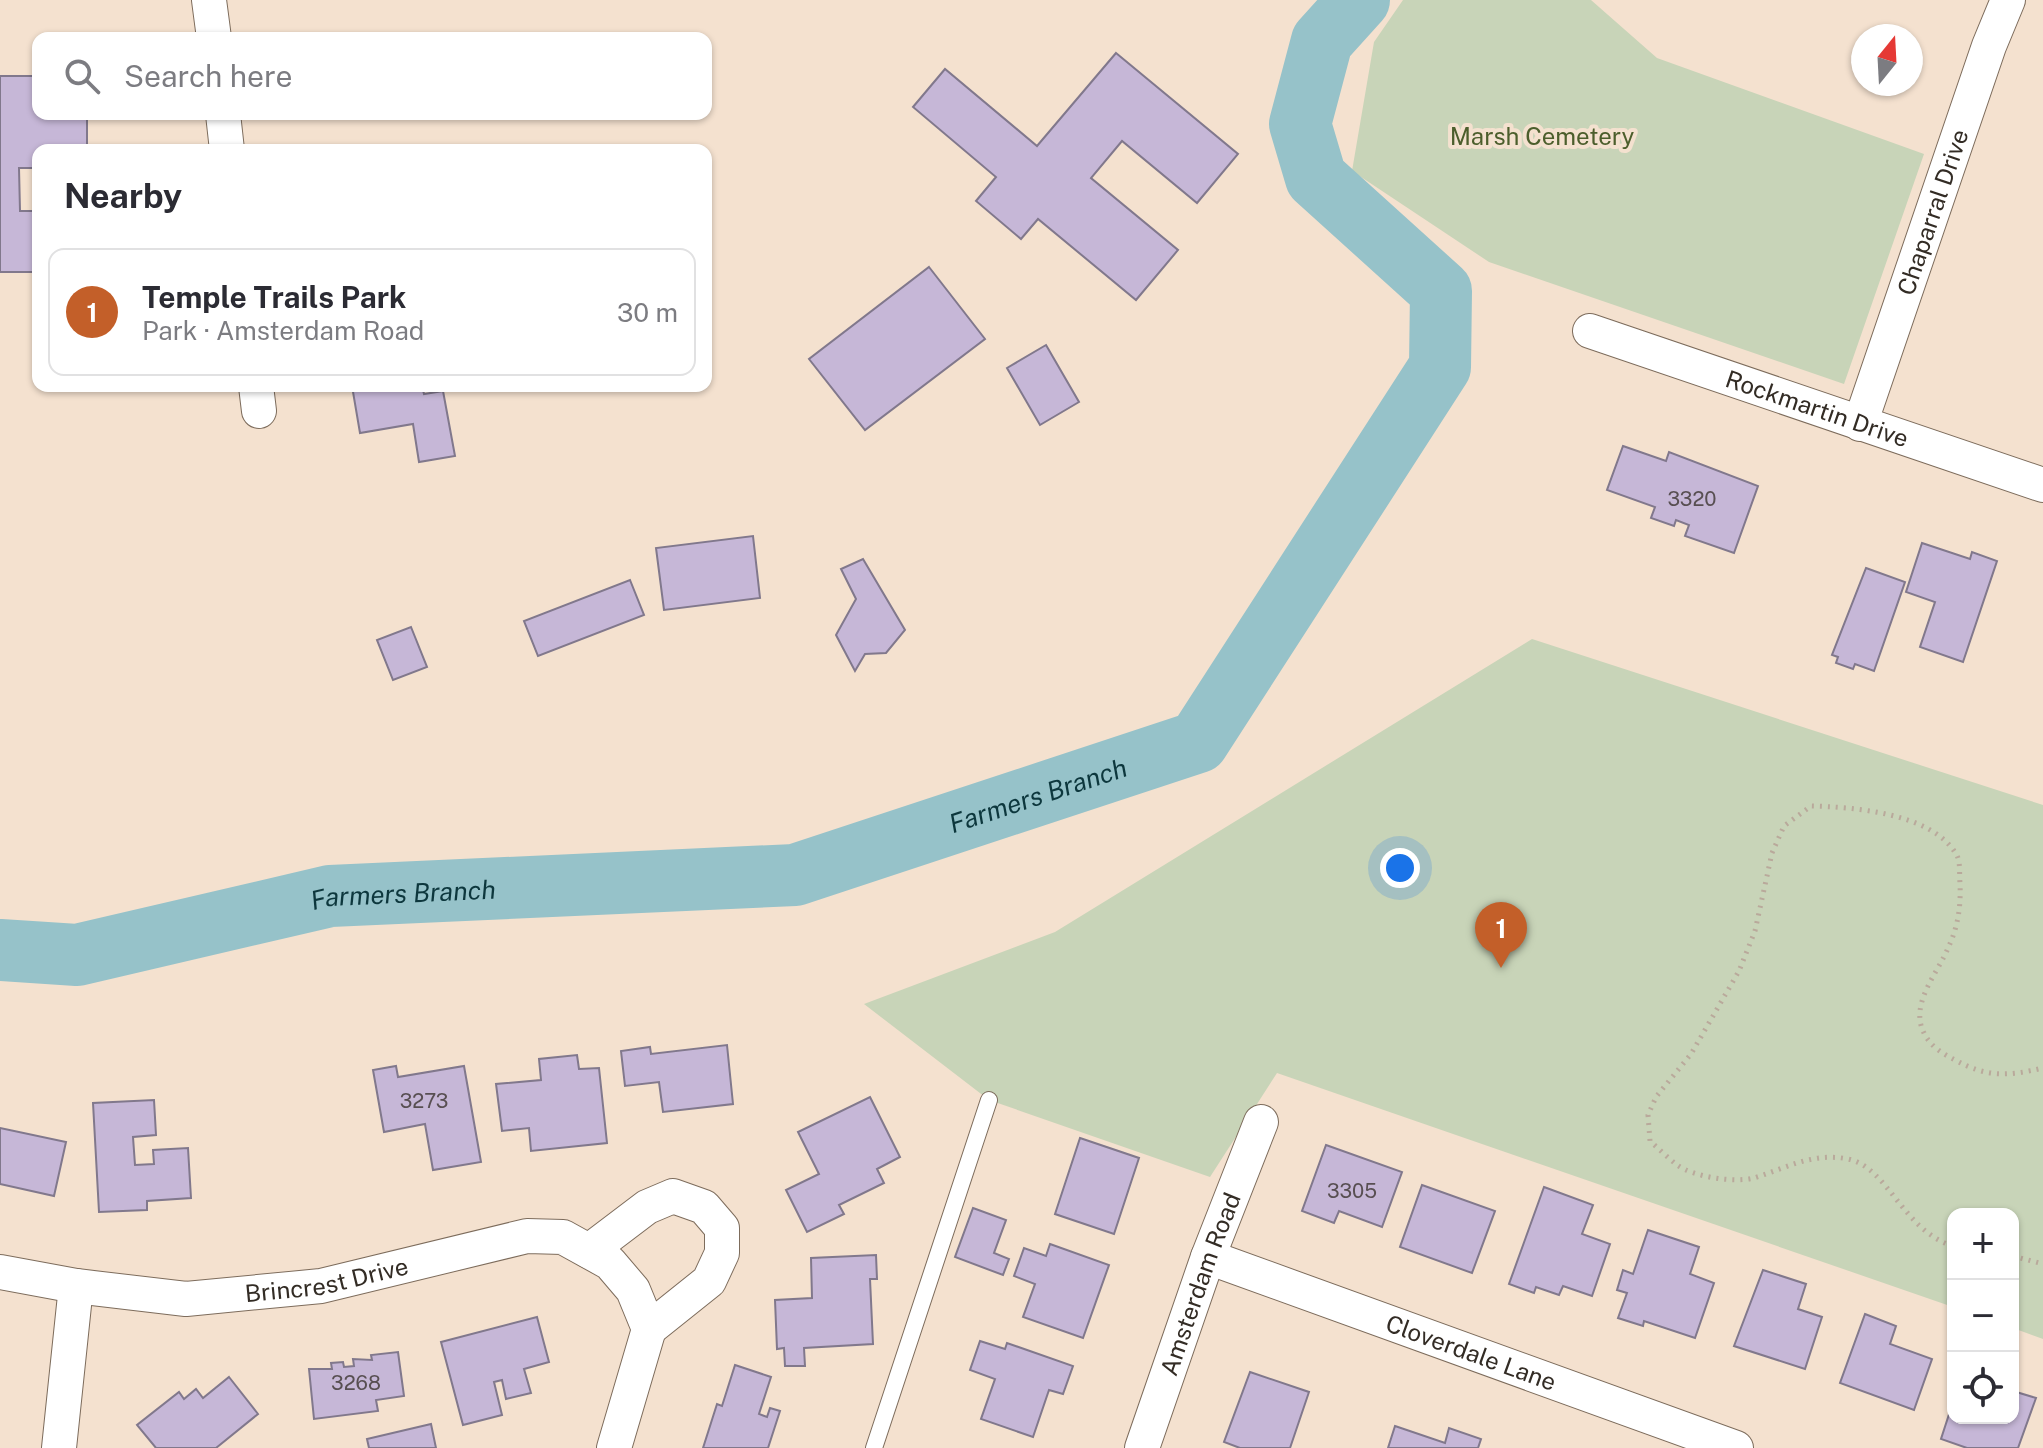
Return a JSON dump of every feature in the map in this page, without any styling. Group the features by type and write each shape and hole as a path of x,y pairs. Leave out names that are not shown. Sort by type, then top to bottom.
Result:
{"street":[{"path":"209,0 213,32"},
{"name":"Chaparral Drive","path":"1860,424 1989,46 2008,0"},
{"path":"224,120 226,144"},
{"name":"Rockmartin Drive","path":"1590,331 2043,485"},
{"name":"Amsterdam Road","path":"1142,1448 1208,1257 1261,1122"},
{"path":"589,1251 647,1207 673,1196 704,1207 722,1228 722,1253 709,1281 649,1329 614,1448"},
{"name":"Brincrest Drive","path":"0,1272 76,1286 186,1299 321,1286 527,1236 563,1237 610,1263 633,1290 649,1329"},
{"name":"Cloverdale Lane","path":"1208,1257 1736,1448"},
{"path":"59,1448 76,1286"}],"lane":[{"path":"874,1448 989,1100"}],"path":[{"path":"1947,1244 1937,1241 1913,1221 1876,1174 1853,1160 1830,1156 1793,1162 1751,1178 1724,1180 1680,1167 1650,1141 1648,1115 1656,1097 1691,1054 1739,971 1755,931 1772,853 1784,826 1811,806 1877,811 1919,824 1948,844 1958,856 1961,903 1952,940 1929,980 1921,1008 1923,1032 1938,1051 1988,1074 2018,1074 2043,1068"},
{"path":"2019,1258 2043,1264"}],"green space":[{"name":"Marsh Cemetery","path":"1403,0 1591,0 1657,58 1924,154 1844,384 1489,262 1352,171 1374,42"},
{"path":"1532,639 2043,805 2043,1339 2019,1330 2019,1208 1947,1208 1947,1305 1277,1073 1210,1177 989,1100 864,1004 1055,932"}],"building":[{"path":"1116,53 1238,154 1197,203 1122,141 1091,178 1178,250 1136,300 1038,219 1021,239 976,201 996,177 913,107 945,69 1037,146"},
{"path":"0,76 32,76 32,120 87,120 87,144 32,144 32,168 19,168 20,211 32,211 32,272 0,272"},
{"path":"929,267 985,339 865,430 809,359"},
{"path":"1046,345 1079,402 1040,425 1007,368"},
{"path":"353,392 443,392 455,456 419,462 413,424 360,433"},
{"path":"1623,446 1666,461 1669,452 1758,486 1734,553 1685,536 1689,525 1676,520 1674,526 1651,518 1655,507 1607,490"},
{"path":"753,536 760,598 664,610 656,548"},
{"path":"1922,543 1970,559 1972,552 1997,561 1963,662 1920,647 1935,602 1906,592"},
{"path":"863,559 905,630 886,653 865,654 855,671 836,635 856,599 841,569"},
{"path":"1866,568 1905,582 1874,671 1855,664 1853,669 1836,663 1838,657 1832,655"},
{"path":"630,580 644,615 538,656 524,621"},
{"path":"411,627 427,667 393,680 377,640"},
{"path":"727,1045 733,1104 663,1112 659,1082 625,1086 621,1051 650,1047 651,1054"},
{"path":"577,1055 579,1069 599,1068 607,1143 531,1151 529,1128 502,1131 496,1084 541,1080 539,1059"},
{"path":"396,1066 398,1077 464,1066 481,1162 433,1170 425,1124 384,1132 373,1070"},
{"path":"870,1097 900,1157 877,1169 884,1183 839,1205 844,1214 807,1232 786,1190 819,1174 798,1132"},
{"path":"154,1100 156,1135 133,1137 135,1165 154,1164 153,1150 188,1148 191,1198 147,1201 147,1210 99,1212 93,1103"},
{"path":"0,1128 66,1142 54,1196 0,1184"},
{"path":"1080,1138 1139,1158 1114,1234 1055,1214"},
{"path":"1326,1145 1402,1172 1382,1227 1339,1211 1334,1223 1302,1211"},
{"path":"1422,1185 1495,1211 1472,1273 1400,1247"},
{"path":"1544,1187 1593,1205 1582,1234 1610,1244 1592,1296 1563,1286 1559,1295 1536,1287 1534,1293 1509,1284"},
{"path":"973,1208 1006,1220 994,1253 1009,1259 1003,1275 955,1257"},
{"path":"1648,1230 1699,1247 1690,1274 1714,1283 1695,1338 1644,1321 1643,1326 1618,1318 1627,1293 1617,1290 1623,1270 1633,1274"},
{"path":"1050,1244 1109,1265 1083,1338 1023,1317 1035,1284 1014,1276 1024,1248 1046,1256"},
{"path":"876,1255 877,1279 870,1279 873,1344 804,1348 805,1366 785,1366 784,1348 777,1349 775,1300 812,1298 811,1258"},
{"path":"1763,1270 1806,1284 1798,1309 1822,1317 1805,1369 1734,1346"},
{"path":"1865,1314 1896,1326 1890,1344 1932,1359 1914,1410 1840,1383"},
{"path":"537,1317 549,1362 524,1369 531,1393 506,1399 502,1380 494,1382 502,1415 463,1425 441,1342"},
{"path":"980,1341 1005,1349 1007,1343 1073,1366 1063,1394 1049,1390 1033,1437 981,1419 995,1379 970,1370"},
{"path":"398,1352 404,1396 376,1400 378,1411 314,1419 309,1369 332,1369 331,1363 343,1362 344,1367 354,1366 353,1359 372,1360 371,1355"},
{"path":"735,1365 771,1377 759,1414 767,1417 770,1408 780,1411 768,1448 703,1448 717,1404 722,1406"},
{"path":"1250,1372 1309,1392 1290,1448 1240,1448 1224,1442"},
{"path":"229,1377 258,1414 216,1448 156,1448 137,1425 179,1392 184,1399 196,1389 203,1398"},
{"path":"2019,1393 2036,1398 2018,1448 1967,1448 1941,1439 1947,1420 1947,1424 2019,1424"},
{"path":"431,1424 436,1448 369,1448 367,1439"},
{"path":"1395,1426 1445,1443 1449,1428 1481,1439 1478,1448 1388,1448"}],"waterway":[{"name":"Farmers Branch","path":"0,950 77,955 330,896 795,875 1198,742 1440,367 1441,291 1316,178 1300,124 1322,41 1359,0"}],"place":[{"name":"Temple Trails Park","path":"1501,968"}]}
